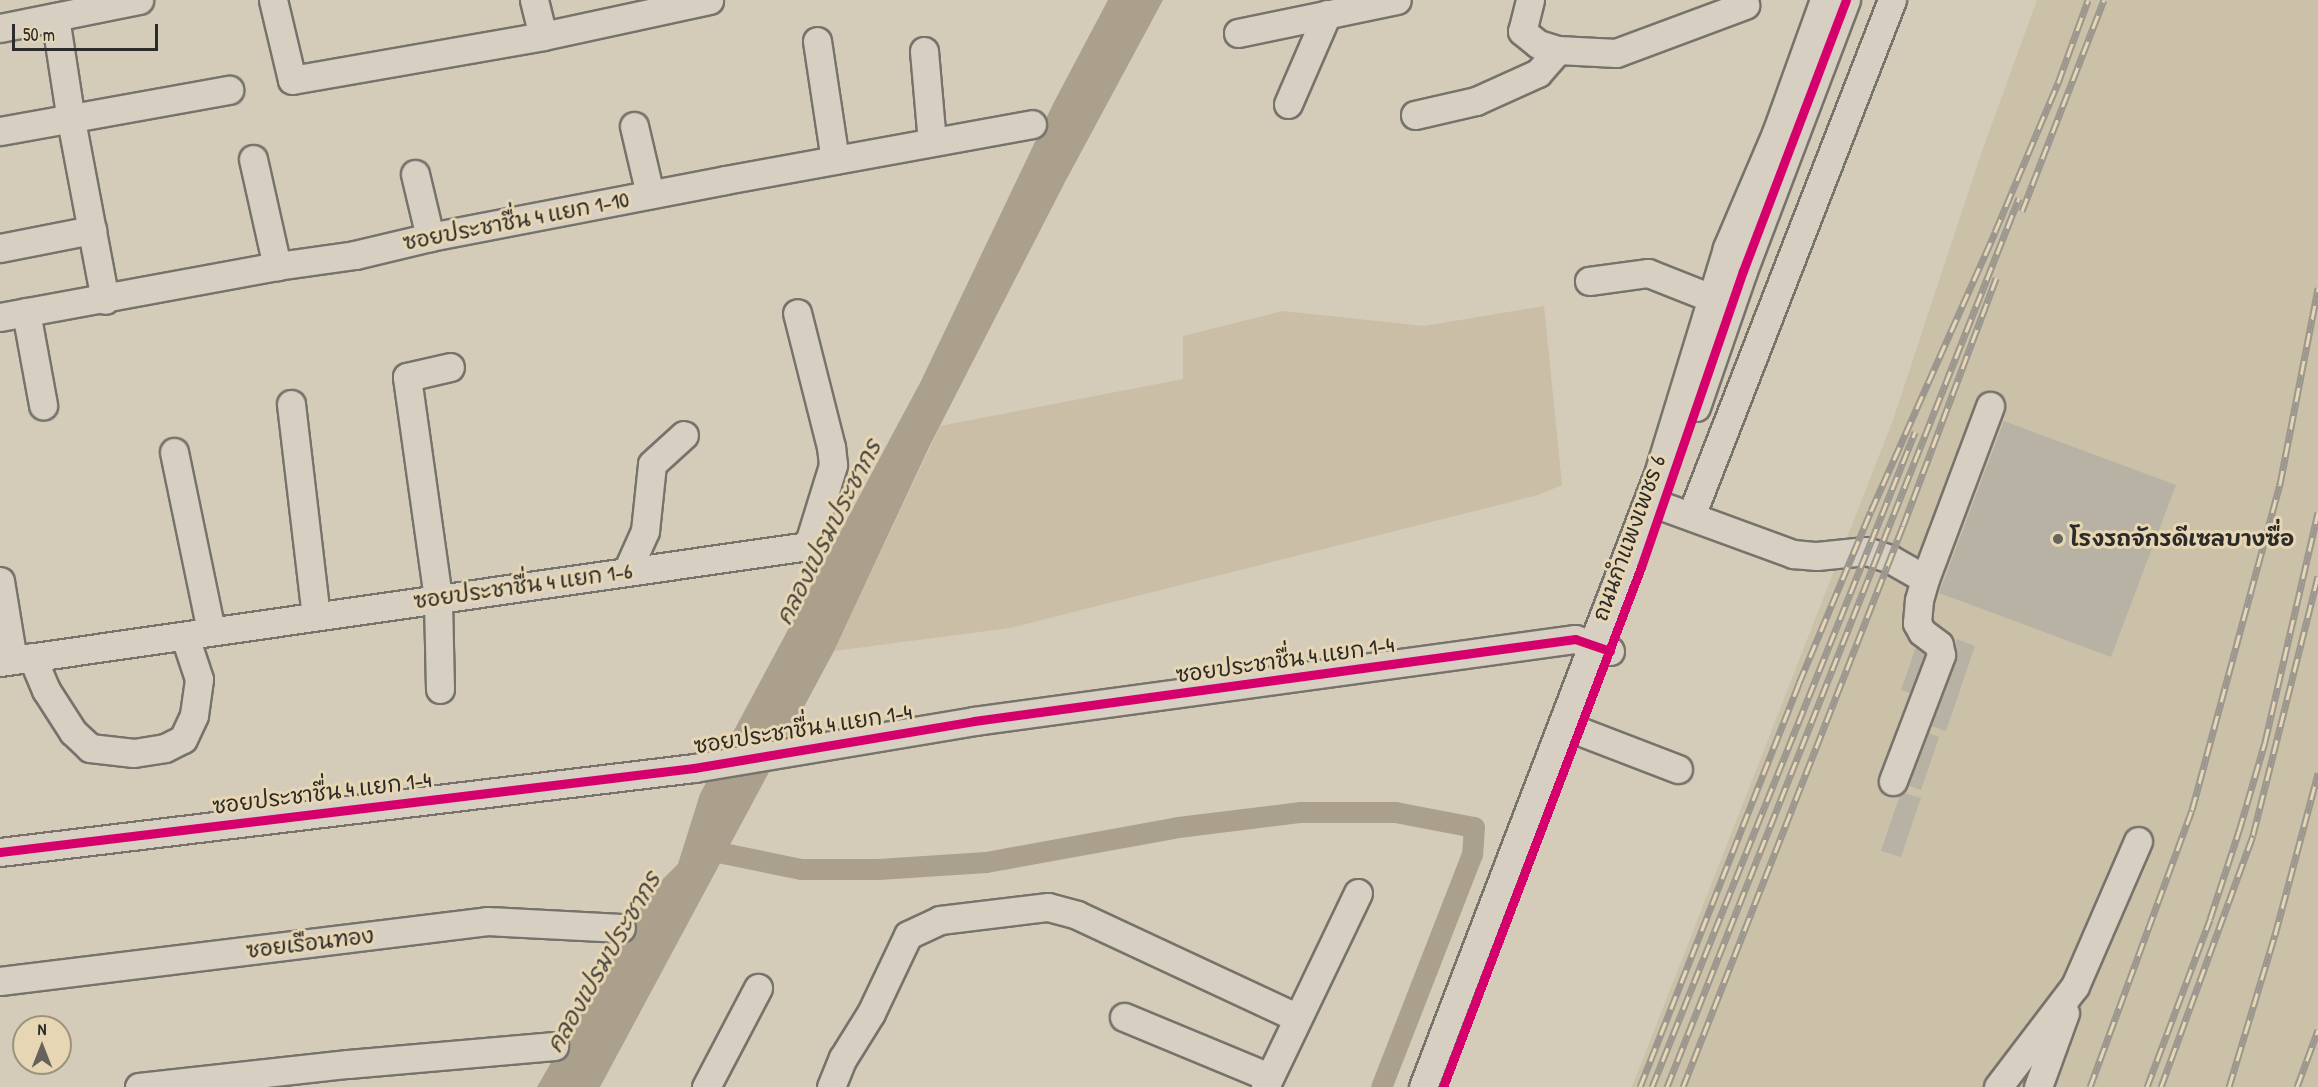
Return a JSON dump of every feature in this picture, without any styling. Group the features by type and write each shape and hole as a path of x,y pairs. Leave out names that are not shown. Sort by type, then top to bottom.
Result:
{"street":[{"path":"0,28 138,0"},
{"path":"273,0 292,80 543,36 680,3 709,0"},
{"path":"534,0 543,36"},
{"path":"1238,33 1327,14 1364,3 1397,0"},
{"path":"1530,0 1522,31 1538,44 1558,50 1616,52 1745,5"},
{"name":"ถนนกำแพงเพชร 6","path":"1423,1087 1601,647 1662,506 1722,301 1727,248 1776,132 1824,0"},
{"name":"ถนนกำแพงเพชร 6","path":"1443,1087 1579,731 1601,647 1658,474 1722,301 1846,0"},
{"path":"1691,516 1892,0"},
{"path":"1288,104 1327,14"},
{"path":"55,17 71,120 105,300"},
{"path":"817,41 835,160"},
{"path":"1415,115 1476,101 1538,74 1558,50"},
{"path":"924,51 932,142"},
{"path":"0,131 229,90"},
{"name":"ซอยประชาชื่น 4 แยก 1-10","path":"0,317 105,300 277,266 355,255 430,237 650,194 1032,124"},
{"path":"634,126 650,194"},
{"path":"253,159 277,266"},
{"path":"416,174 430,237"},
{"path":"0,248 92,230"},
{"path":"1589,282 1648,273 1767,318"},
{"path":"26,312 43,405"},
{"name":"ซอยประชาชื่น 4 แยก 1-6","path":"15,660 185,637 211,630 808,546 833,465 831,447 797,313"},
{"path":"440,689 438,598 407,377 450,367"},
{"path":"291,404 316,616"},
{"path":"1893,781 1941,655 1939,645 1922,632 1917,623 1919,600 1990,406"},
{"path":"627,571 645,531 652,464 684,435"},
{"path":"174,452 211,630"},
{"path":"1662,506 1792,554 1817,556 1866,552 1879,555 1925,579"},
{"path":"0,581 15,660 46,690 78,737 90,748 134,753 165,748 183,739 194,715 199,679 185,637"},
{"name":"ซอยประชาชื่น 4 แยก 1-4","path":"0,852 694,768 974,721 1575,639 1601,647"},
{"path":"1579,731 1678,770"},
{"path":"2038,1087 2075,986 2138,841"},
{"path":"1124,1017 1267,1082 1296,1017 1358,893"},
{"path":"831,1087 843,1058 871,1013 908,935 940,920 1048,907 1077,915 1296,1017"},
{"name":"ซอยเรือนทอง","path":"0,981 487,921 621,928"},
{"path":"1998,1087 2075,986"},
{"path":"706,1087 758,988"},
{"path":"139,1087 348,1064 554,1046"}],"shaded area":[{"path":"1108,0 1163,0 1065,182 930,445 834,651 600,1087 537,1087 649,893 678,864 700,794 921,381 1053,104"},
{"path":"2037,0 2318,0 2318,1087 1632,1087 1893,420 1982,151"},
{"path":"1544,306 1562,485 1538,495 1010,628 834,651 940,426 1183,379 1183,336 1283,311 1424,326"}],"building":[{"name":"โรงรถจักรดีเซลบางซื่อ","path":"2004,421 2176,485 2111,657 1939,593"},
{"path":"1957,639 1975,646 1946,731 1928,725"},
{"path":"1918,641 1934,647 1918,696 1901,690"},
{"path":"1919,730 1939,737 1921,790 1901,783"},
{"path":"1901,792 1921,798 1901,857 1881,851"}],"waterway":[{"path":"698,848 801,869 878,869 986,862 1178,827 1301,812 1395,812 1474,827 1472,854 1381,1087"}],"railway":[{"path":"1640,1087 1799,683 1871,511 1995,232 2058,83 2088,0"},
{"path":"2022,211 2104,0"},
{"path":"1667,1087 2019,198"},
{"path":"1683,1087 1903,526 1996,278"},
{"path":"2090,1087 2192,810 2280,484 2318,288"},
{"path":"1652,1087 1915,432"},
{"path":"2147,1087 2210,919 2239,831 2265,742 2318,512"},
{"path":"2161,1087 2253,835 2318,576"},
{"path":"2229,1087 2275,935 2318,773"},
{"path":"2297,1087 2318,1030"}],"cycle path":[{"path":"1443,1087 1641,567 1743,271 1846,0"},
{"path":"0,852 694,768 974,721 1575,639 1610,651"}],"place":[{"name":"โรงรถจักรดีเซลบางซื่อ","path":"2058,539"}],"water label":[{"name":"คลองเปรมประชากร","path":"828,532"},
{"name":"คลองเปรมประชากร","path":"603,962"}]}
